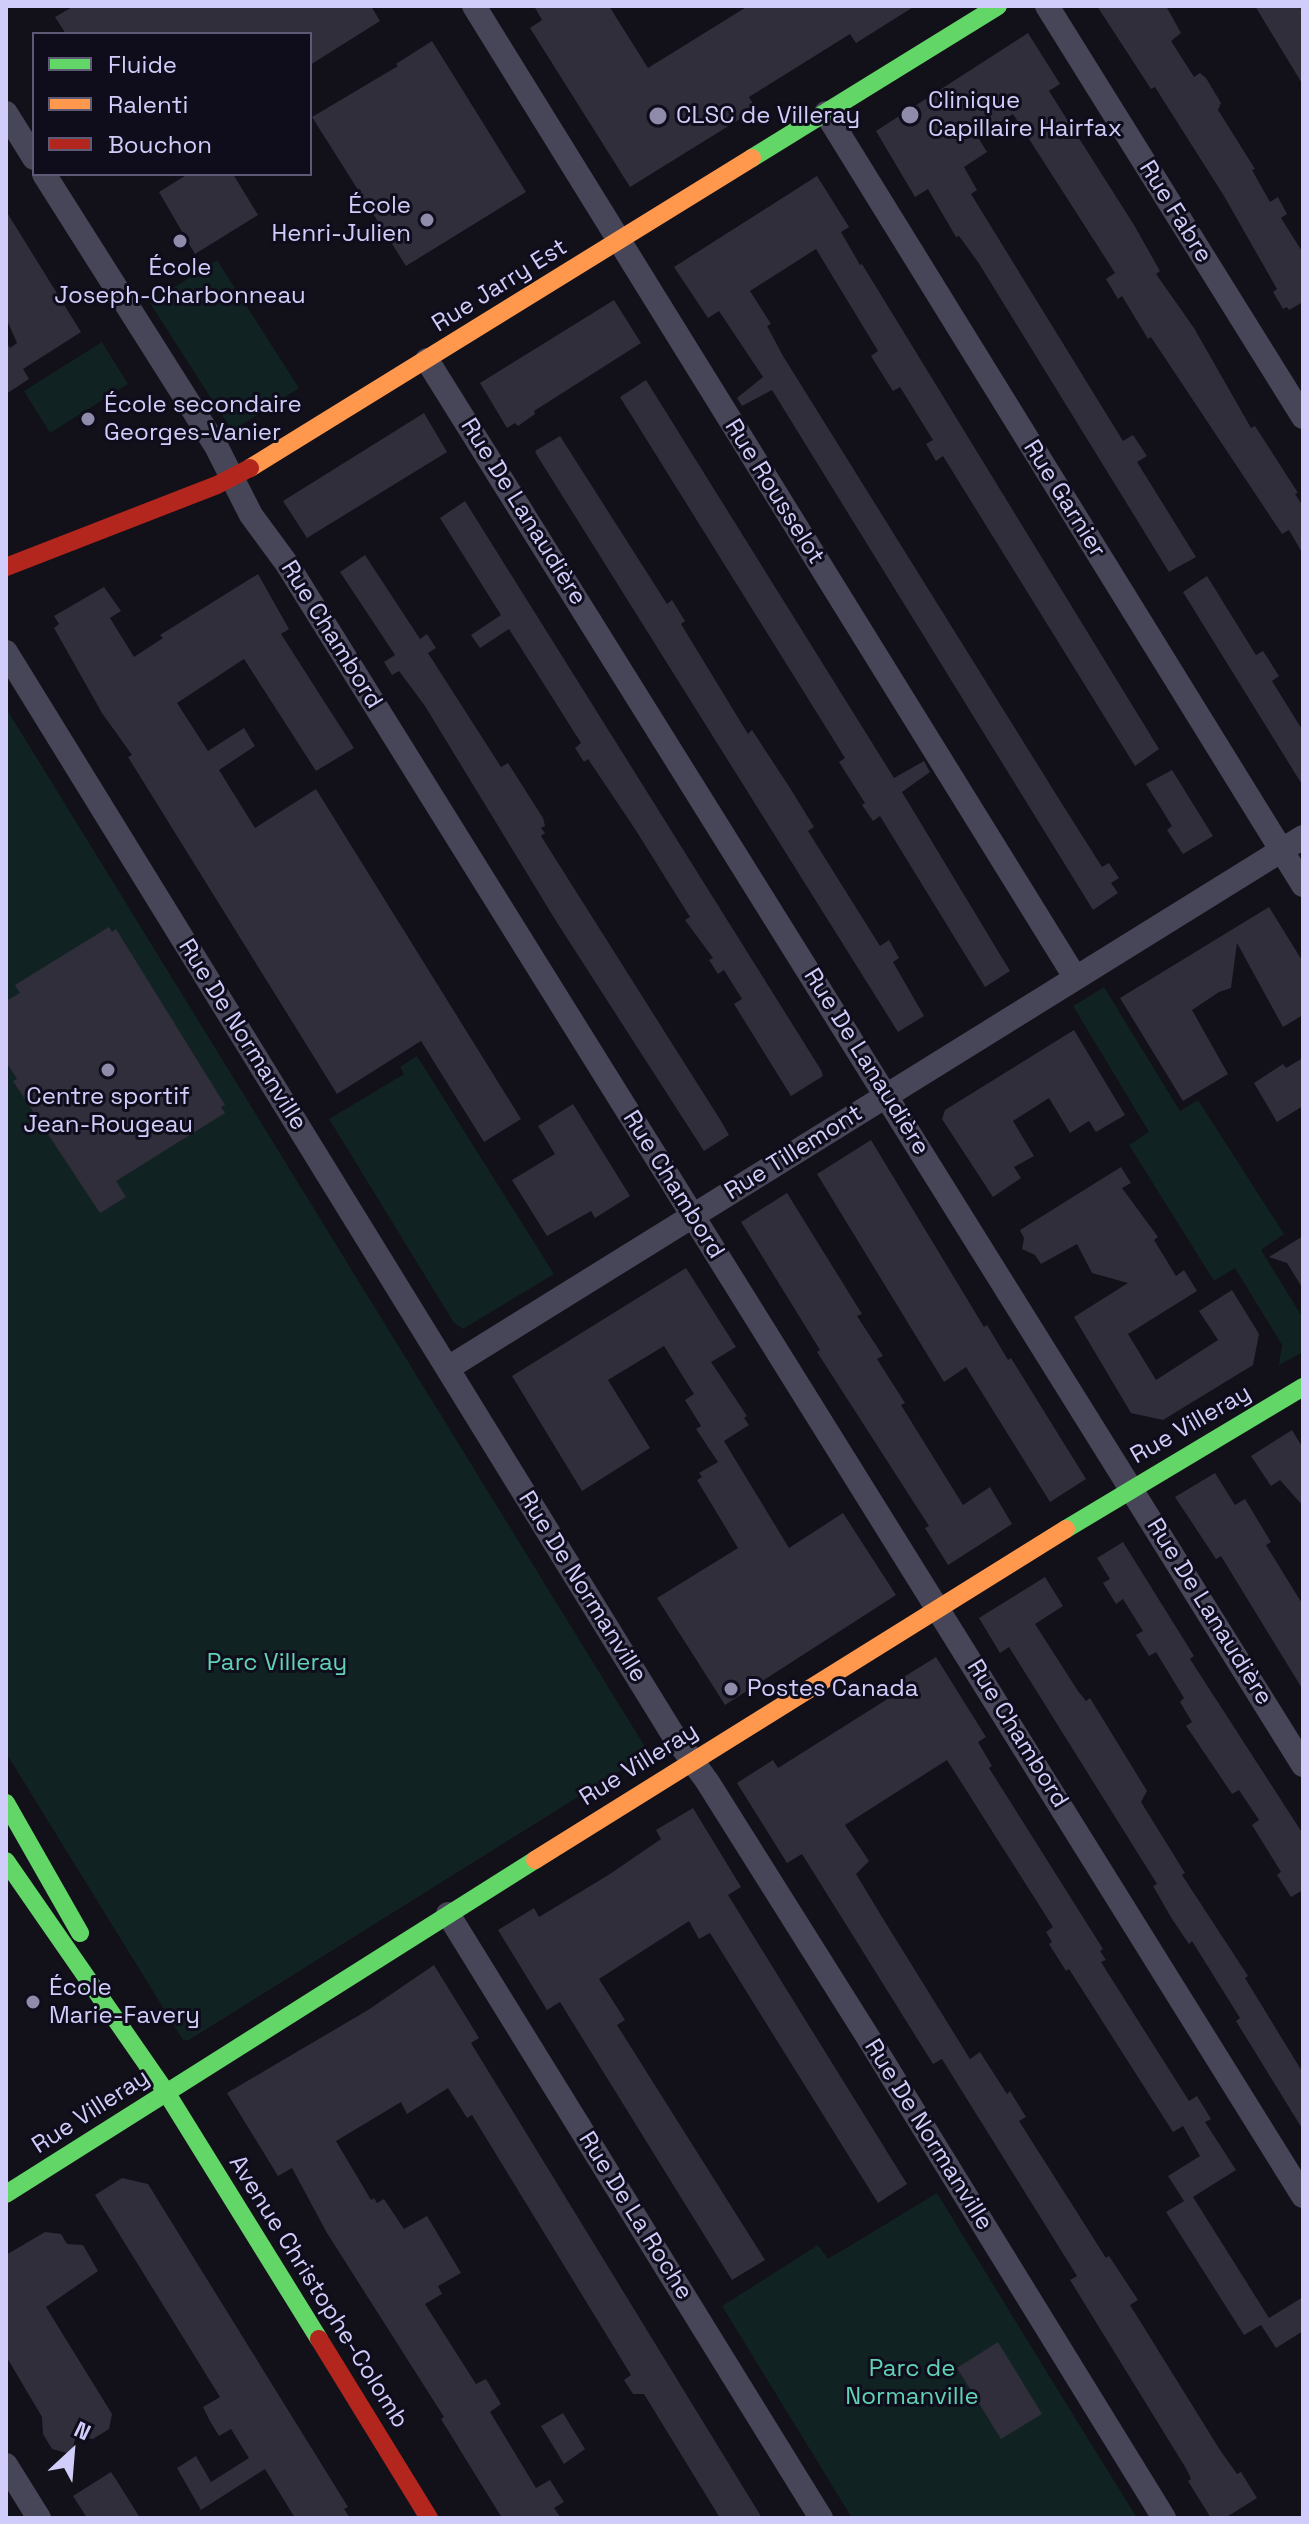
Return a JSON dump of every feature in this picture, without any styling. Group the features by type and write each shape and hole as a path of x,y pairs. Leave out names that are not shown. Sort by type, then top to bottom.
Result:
{"main road":[{"name":"Rue Jarry Est","path":"6,567 231,479 998,6"},
{"name":"Rue Villeray","path":"6,2194 938,1606 1303,1387"},
{"name":"Avenue Christophe-Colomb","path":"6,1803 166,2092 429,2518"},
{"name":"Avenue Christophe-Colomb","path":"6,1861 166,2092"}],"street":[{"name":"Rue Rousselot","path":"474,6 1075,977"},
{"name":"Rue Fabre","path":"1047,6 1303,417"},
{"path":"6,113 32,155"},
{"name":"Rue Garnier","path":"826,113 1303,885"},
{"name":"Rue Chambord","path":"45,176 216,446 231,479 938,1606 1303,2196"},
{"name":"Rue De Lanaudière","path":"427,360 1303,1765"},
{"name":"Rue De Normanville","path":"6,652 664,1720 692,1760 1164,2518"},
{"name":"Rue Tillemont","path":"448,1368 1303,837"},
{"name":"Rue De La Roche","path":"448,1914 821,2518"},
{"path":"6,2465 39,2518"}],"green space":[{"path":"217,260 299,388 232,431 150,303"},
{"path":"102,342 128,384 50,433 24,391"},
{"name":"Parc Villeray","path":"6,708 647,1750 634,1762 189,2040 183,2040 6,1753"},
{"path":"1104,987 1180,1111 1198,1100 1284,1234 1261,1250 1303,1318 1303,1352 1279,1365 1282,1345 1235,1268 1214,1281 1129,1145 1149,1132 1073,1006"},
{"path":"417,1056 554,1274 463,1329 454,1323 329,1119 404,1074 400,1067"},
{"name":"Parc de Normanville","path":"937,2193 1137,2518 852,2518 722,2306 818,2245 828,2259"}],"building":[{"path":"74,6 371,6 380,21 312,64 312,32 65,32 55,17"},
{"name":"CLSC de Villeray","path":"534,6 609,6 648,68 748,6 915,6 856,43 850,34 749,97 756,109 630,187 530,28 542,20"},
{"path":"1097,6 1166,6 1181,33 1171,41 1194,77 1200,73 1206,78 1221,103 1218,110 1255,169 1252,170 1270,202 1278,197 1287,214 1281,218 1303,253 1303,302 1289,310 1287,307 1283,309 1273,292 1277,289 1224,196 1155,87 1151,89"},
{"path":"1255,6 1299,6 1303,13 1303,85"},
{"path":"1028,33 1060,84 1049,91 1134,225 1160,271 1156,274 1194,328 1251,428 1255,426 1298,493 1295,494 1303,506 1303,554 1289,530 1282,534 1151,337 1148,339 1122,296 1118,299 1106,279 1115,273 1013,114 977,136 987,152 964,167 977,190 971,194 1123,441 1133,435 1147,456 1137,462 1196,557 1169,572 978,262 959,236 956,237 928,189 915,197 876,131"},
{"path":"432,41 526,192 406,266 312,117 398,66 396,64"},
{"path":"185,176 234,176 258,215 195,254 159,192"},
{"path":"817,176 849,227 841,232 860,265 1159,749 1135,766 943,456 936,461 926,444 933,440 900,387 893,391 871,356 878,351 816,249 750,291 771,324 767,326 783,356 1064,807 1102,867 1109,863 1119,878 1111,883 1118,893 1093,910 772,390 742,406 737,398 763,377 719,311 708,318 674,267"},
{"path":"6,211 81,332 23,369 29,379 6,394 6,342 10,348 17,343 6,318"},
{"path":"614,300 641,343 534,411 535,414 518,426 515,423 507,428 480,383"},
{"path":"646,380 894,778 924,761 930,772 902,792 1010,971 985,987 880,816 873,821 862,805 865,803 839,762 845,758 620,397"},
{"path":"424,413 447,452 307,538 283,501"},
{"path":"560,436 667,604 672,600 685,621 681,624 748,734 752,730 790,788 814,827 808,831 880,946 889,940 899,958 893,962 924,1016 898,1032 538,457 535,451"},
{"path":"465,501 821,1070 823,1076 791,1096 734,1004 742,999 724,970 718,974 709,960 713,958 685,920 690,917 635,829 588,759 584,762 575,748 581,743 509,629 480,648 471,635 501,615 440,518"},
{"path":"365,555 420,639 427,634 436,648 428,653 501,767 508,763 543,818 545,826 541,828 545,833 541,836 729,1135 704,1151 556,921 425,706 399,671 392,675 384,662 395,655 340,572"},
{"path":"258,574 289,629 281,634 354,748 316,771 244,659 177,703 208,751 244,728 255,746 219,770 255,828 316,789 521,1119 484,1142 421,1041 337,1094 128,757 132,755 102,713 54,628 59,624 54,616 104,587 121,611 110,618 134,657 163,638 160,635"},
{"path":"1207,576 1256,655 1263,651 1279,676 1272,681 1303,731 1303,786 1183,592"},
{"path":"1172,770 1213,836 1183,854 1167,830 1172,826 1146,784"},
{"path":"1269,907 1303,962 1303,1015 1283,1027 1237,943 1231,988 1219,992 1192,1010 1228,1074 1183,1101 1120,998"},
{"name":"Centre sportif Jean-Rougeau","path":"109,927 112,932 116,929 225,1105 221,1107 225,1113 116,1181 126,1197 100,1213 13,1081 17,1079 6,1062 6,1001 20,993 15,985"},
{"path":"1074,1030 1125,1115 1096,1132 1089,1121 1070,1133 1049,1098 1013,1121 1034,1156 1014,1167 1021,1178 993,1197 942,1119 945,1110"},
{"path":"1303,1058 1303,1106 1277,1122 1254,1083 1283,1064 1286,1068"},
{"path":"573,1104 630,1196 595,1218 591,1211 547,1236 512,1180 555,1154 538,1126"},
{"path":"871,1140 984,1327 987,1325 1008,1360 1011,1358 1086,1479 1050,1502 966,1367 944,1382 817,1174"},
{"path":"1121,1167 1131,1183 1122,1188 1158,1237 1154,1240 1176,1276 1184,1270 1197,1291 1128,1334 1156,1380 1218,1340 1199,1311 1232,1290 1259,1334 1253,1365 1163,1420 1131,1413 1074,1317 1128,1283 1092,1273 1077,1244 1041,1264 1035,1255 1022,1249 1024,1238 1020,1230"},
{"path":"787,1193 862,1314 857,1316 883,1356 877,1359 905,1403 901,1405 963,1505 990,1487 1012,1524 948,1565 925,1528 929,1526 817,1352 820,1350 741,1222"},
{"path":"1303,1236 1303,1289 1287,1263 1269,1257"},
{"path":"686,1268 736,1347 711,1362 747,1416 744,1418 749,1425 724,1441 789,1548 843,1513 896,1595 725,1705 657,1598 738,1548 697,1480 702,1477 699,1473 718,1462 696,1429 701,1426 685,1400 694,1394 664,1346 608,1380 650,1448 582,1491 512,1376"},
{"path":"1292,1430 1303,1448 1303,1506 1280,1480 1271,1486 1251,1456"},
{"path":"1215,1473 1235,1505 1245,1499 1271,1542 1266,1545 1303,1605 1303,1690 1221,1556 1216,1559 1175,1497"},
{"path":"1123,1542 1194,1656 1190,1659 1303,1834 1303,1890 1291,1897 1277,1875 1281,1872 1252,1825 1259,1820 1239,1790 1232,1794 1186,1726 1192,1722 1180,1702 1184,1698 1156,1652 1149,1656 1136,1635 1143,1631 1123,1599 1116,1604 1103,1583 1110,1579 1097,1558"},
{"path":"1045,1577 1063,1606 1035,1624 1078,1691 1086,1701 1090,1698 1147,1791 1141,1802 1185,1873 1182,1875 1248,1976 1245,1978 1303,2073 1303,2130 1236,2021 1240,2018 1192,1941 1189,1944 1172,1919 1153,1886 1157,1884 1009,1647 1000,1653 979,1618"},
{"path":"936,1657 986,1737 978,1742 992,1766 989,1768 1103,1949 1100,1951 1106,1960 1101,1962 1189,2101 1197,2096 1211,2119 1205,2122 1236,2170 1193,2197 1269,2318 1303,2297 1303,2331 1276,2348 1261,2325 1244,2335 1166,2212 1184,2201 1168,2176 1200,2156 1183,2126 1173,2132 1069,1969 1066,1971 1049,1944 1052,1942 1046,1932 1053,1927 947,1760 845,1825 869,1861 856,1874 970,2059 980,2052 1007,2094 1010,2091 1026,2117 1019,2121 1106,2258 1109,2256 1138,2300 1130,2305 1220,2450 1237,2474 1241,2472 1257,2498 1225,2518 1211,2518 1204,2507 1188,2481 1191,2479 1187,2470 1070,2280 1077,2276 942,2059 933,2064 802,1854 787,1863 737,1783 773,1760 778,1768 905,1688 899,1680"},
{"path":"693,1808 741,1887 728,1895 907,2184 878,2203 710,1933 699,1939 689,1921 599,1979 625,2020 617,2025 765,2260 732,2280 560,2002 547,2010 498,1930 534,1908 539,1917 610,1874 661,1839 656,1830"},
{"path":"434,1965 479,2038 471,2043 762,2518 720,2518 644,2394 633,2394 624,2380 631,2375 472,2115 467,2118 448,2088 407,2114 401,2102 336,2141 371,2200 374,2198 377,2203 384,2199 404,2229 427,2216 461,2273 438,2286 442,2294 425,2304 476,2384 486,2379 501,2404 490,2412 536,2488 550,2480 564,2502 554,2508 561,2518 502,2518 441,2419 444,2417 327,2233 292,2168 278,2176 227,2093 368,2010"},
{"path":"122,2178 148,2184 348,2507 344,2509 350,2518 295,2518 265,2469 201,2510 177,2468 196,2456 211,2482 249,2458 231,2429 219,2436 210,2421 203,2407 220,2397 95,2195"},
{"path":"45,2232 61,2234 67,2244 83,2245 98,2271 46,2307 112,2414 109,2429 93,2439 76,2436 71,2454 52,2449 43,2434 42,2417 6,2356 6,2255"},
{"path":"998,2342 1042,2414 1001,2439 957,2368"},
{"path":"563,2413 585,2449 564,2464 541,2426"},
{"path":"111,2472 140,2518 87,2518 73,2496"}],"traffic: fast":[{"path":"752,158 998,6"},
{"path":"1066,1529 1303,1387"},
{"path":"6,1803 80,1933"},
{"path":"6,2194 535,1860"},
{"path":"6,1861 166,2092 319,2339"}],"traffic: slow":[{"path":"250,468 752,158"},
{"path":"535,1860 1066,1529"}],"traffic: jam":[{"path":"6,567 217,485 250,468"},
{"path":"319,2339 429,2518"}],"place":[{"name":"Clinique Capillaire Hairfax","path":"910,115"},
{"name":"CLSC de Villeray","path":"658,116"},
{"name":"École Henri-Julien","path":"427,220"},
{"name":"École Joseph-Charbonneau","path":"180,241"},
{"name":"École secondaire Georges-Vanier","path":"88,419"},
{"name":"Centre sportif Jean-Rougeau","path":"108,1070"},
{"name":"Postes Canada","path":"731,1689"},
{"name":"École Marie-Favery","path":"33,2002"}]}
